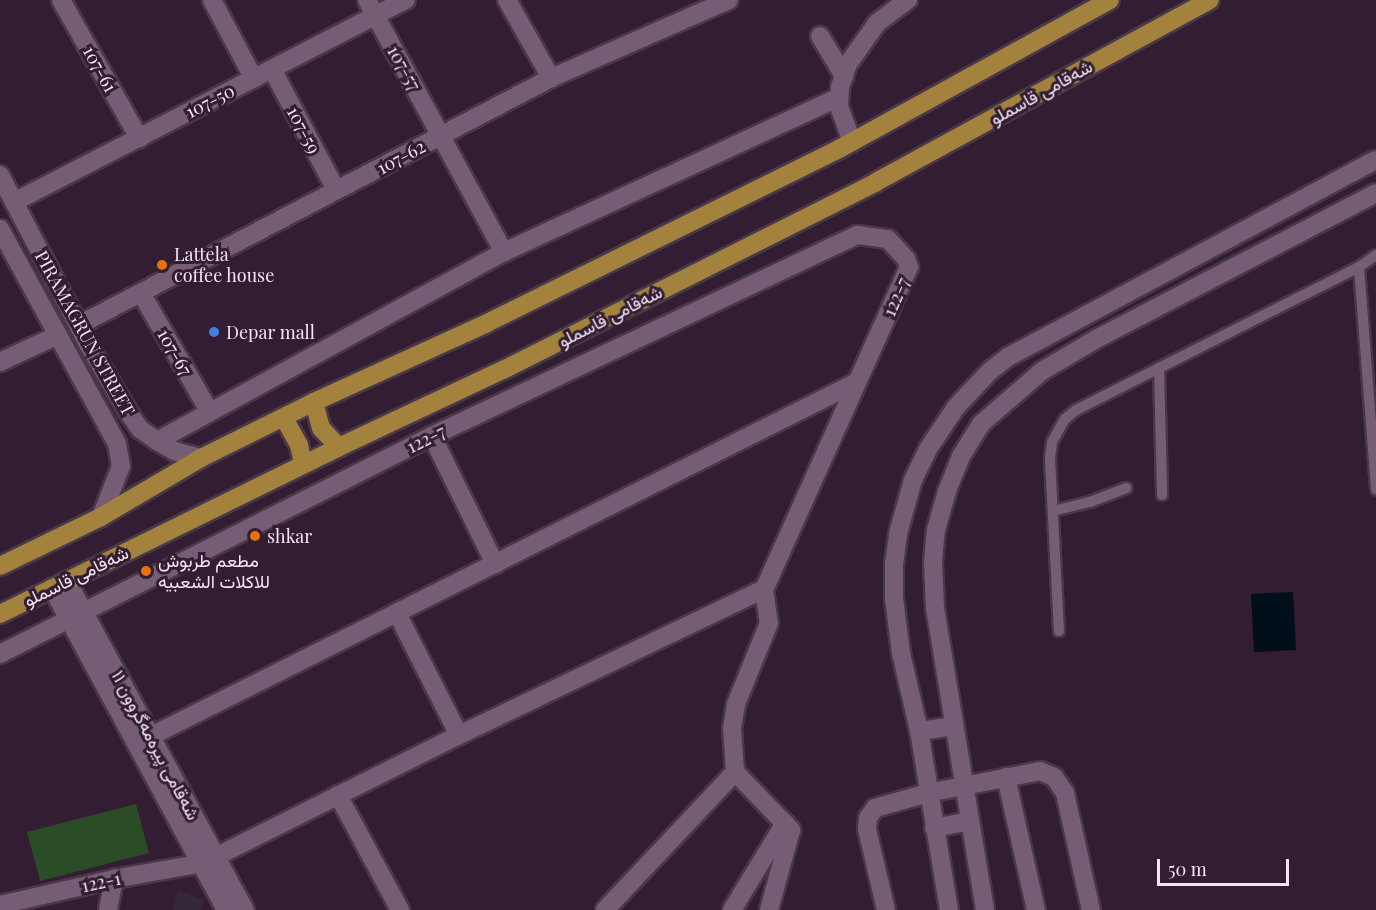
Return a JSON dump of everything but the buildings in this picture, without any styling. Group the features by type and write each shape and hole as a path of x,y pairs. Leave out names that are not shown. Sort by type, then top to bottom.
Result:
{"main road":[{"path":"0,566 101,517 201,458 314,402 487,323 852,142 1110,0"},
{"name":"شەقامی قاسملو","path":"0,614 303,464 503,370 876,182 1210,0"},
{"path":"314,402 321,428 339,447"},
{"path":"284,418 295,435 303,464"}],"street":[{"name":"107-61","path":"61,0 139,138"},
{"path":"212,0 254,78"},
{"name":"107-50","path":"14,202 272,69 372,8 406,0"},
{"path":"507,0 551,78"},
{"name":"107-62","path":"79,325 551,78 729,0"},
{"path":"852,142 838,106 848,64 877,23 908,0"},
{"path":"1070,20 1088,0"},
{"name":"107-57","path":"372,8 504,252"},
{"path":"820,36 844,76"},
{"name":"107-59","path":"272,69 336,190"},
{"path":"157,441 504,252 839,97"},
{"path":"949,910 919,731 901,653 894,580 899,530 913,480 928,449 946,420 990,371 1021,349 1376,160"},
{"name":"PIRAMAGRUN STREET","path":"0,175 79,325 140,429 174,451 201,458"},
{"path":"985,910 936,624 934,544 946,491 962,456 982,423 1042,371 1098,338 1376,194"},
{"name":"PIRAMAGRUN STREET","path":"0,229 117,444 121,466 101,517"},
{"name":"122-7","path":"0,654 432,436 858,235 888,239 897,247 909,267 764,589"},
{"path":"1146,282 1144,295 1154,310"},
{"name":"107-67","path":"141,293 209,411"},
{"path":"1089,312 1099,326 1098,338"},
{"path":"0,362 58,335"},
{"path":"152,736 857,382"},
{"path":"432,436 495,564"},
{"name":"شەقامی پیرەمەگروون ١١","path":"60,584 210,860"},
{"path":"210,860 459,735 764,589 769,623 736,704 733,717 735,772 791,830 769,910"},
{"path":"397,613 459,735"},
{"name":"شەقامی پیرەمەگروون ١١","path":"76,614 152,736 230,907"},
{"path":"919,731 952,726"},
{"path":"886,910 867,829 868,818 879,805 1040,771 1054,777 1060,784 1070,809 1091,910"},
{"path":"605,910 735,772"},
{"path":"1006,777 1036,910"},
{"path":"338,795 400,910"},
{"path":"934,828 969,821"},
{"path":"732,910 785,823"},
{"name":"122-1","path":"5,906 114,879 210,860"},
{"path":"108,910 114,879"}],"lane":[{"path":"1059,631 1050,458 1052,442 1062,424 1076,410 1359,267 1376,255"},
{"path":"1359,267 1376,489"},
{"path":"1159,368 1162,495"},
{"path":"1053,512 1090,502 1126,488"}],"shaded area":[{"path":"178,890 204,900 200,910 173,910"}],"green space":[{"path":"136,804 149,853 40,881 27,832"}],"water":[{"path":"1293,592 1296,650 1254,652 1251,594"}],"place":[{"name":"Lattela coffee house","path":"162,265"},
{"name":"Depar mall","path":"214,332"},
{"name":"shkar","path":"255,536"},
{"name":"مطعم طربوش للاكلات الشعبيه","path":"146,571"}]}
